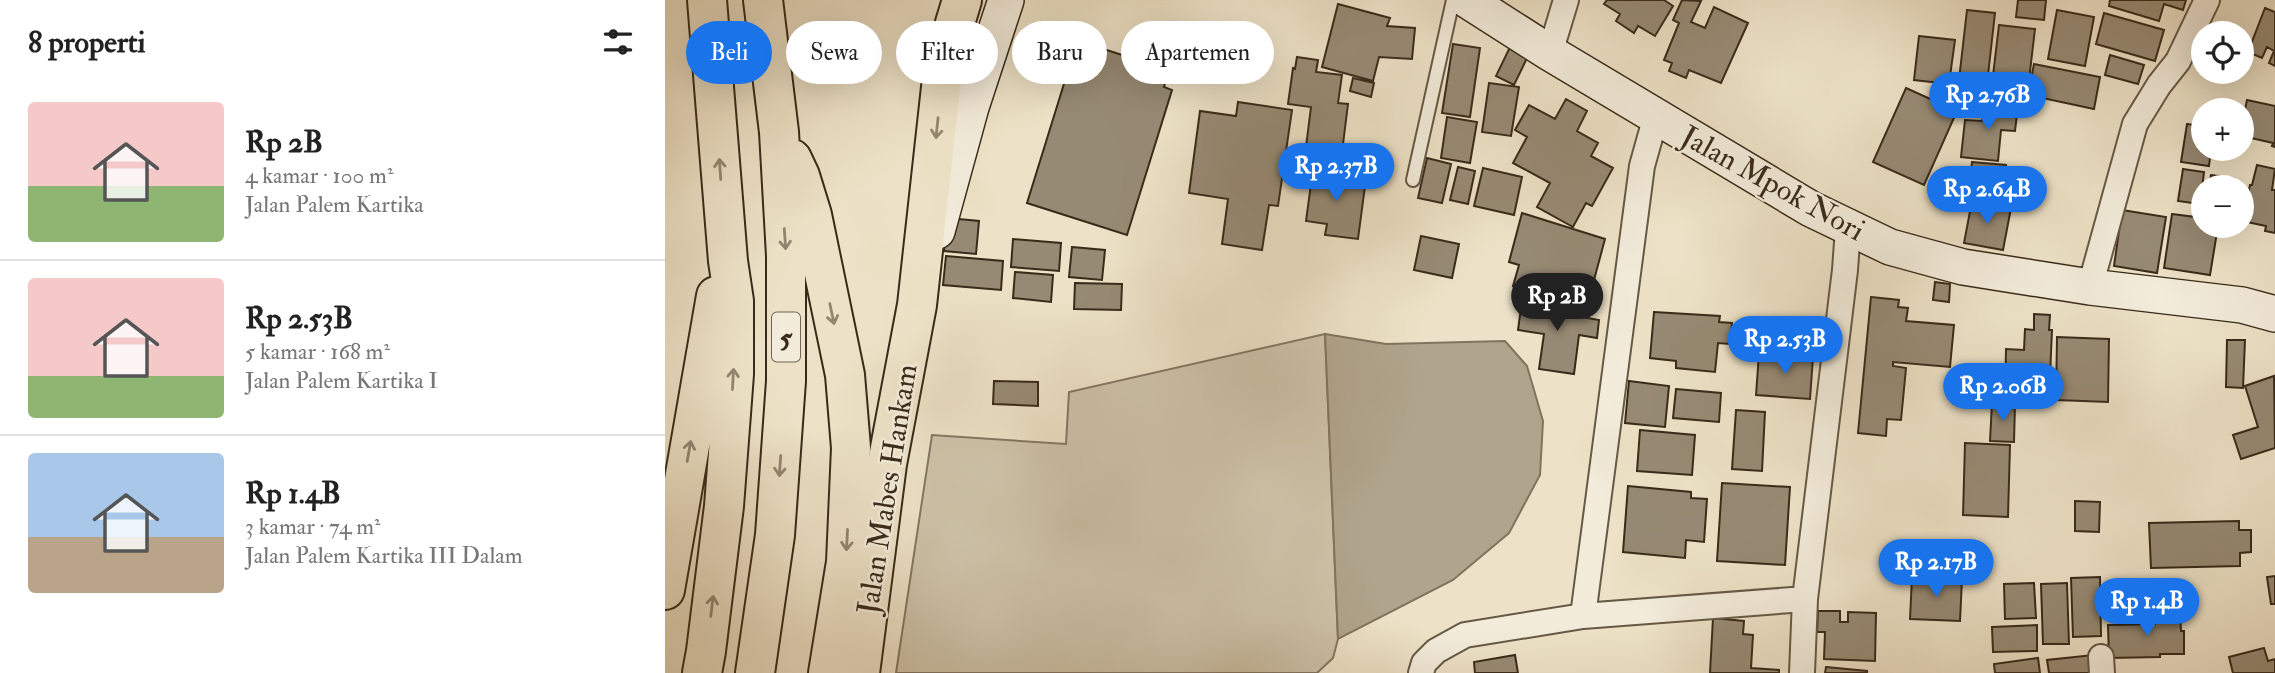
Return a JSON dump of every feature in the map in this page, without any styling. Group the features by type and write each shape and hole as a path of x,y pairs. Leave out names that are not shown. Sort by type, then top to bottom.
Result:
{"main road":[{"name":"5","path":"702,673 724,506 734,374 734,301 728,261 707,0"},
{"name":"5","path":"755,673 775,535 786,381 786,256 779,132 763,0"},
{"path":"946,21 947,0"},
{"name":"Jalan Mabes Hankam","path":"956,21 962,0"},
{"name":"Jalan Mabes Hankam","path":"916,305 971,107 1006,0"},
{"name":"Jalan Mpok Nori","path":"1467,0 1550,53 1811,209 1890,247 1962,267 2090,287 2242,305 2275,314"},
{"name":"Jalan Mabes Hankam","path":"860,673 887,464 916,305 941,84"},
{"path":"779,132 800,176 812,215 845,375 851,448 846,562 828,673"},
{"path":"665,590 717,293 728,261"}],"street":[{"path":"1550,53 1566,0"},
{"path":"2090,287 2134,124 2178,61 2207,0"},
{"path":"1583,616 1642,166 1656,116"},
{"path":"1803,673 1805,599 1848,228"},
{"path":"1421,673 1424,663 1436,651 1465,635 1583,616 1805,599"}],"lane":[{"path":"1413,180 1453,0"}],"shaded area":[{"path":"1325,334 1338,639 1333,658 1317,673 896,673 932,435 1066,444 1069,392"},
{"path":"1325,334 1386,344 1505,341 1527,366 1543,421 1540,475 1509,533 1453,580 1338,639"}],"building":[{"path":"1607,0 1664,0 1673,6 1655,36 1638,26 1634,33 1616,21 1620,14 1604,4"},
{"path":"1682,0 1701,1 1691,22 1705,28 1714,7 1748,23 1721,83 1689,70 1686,78 1669,71 1672,63 1664,60 1679,23 1673,20"},
{"path":"2018,0 2046,0 2044,20 2016,17"},
{"path":"2110,0 2186,0 2183,10 2164,4 2159,21 2109,6"},
{"path":"1338,4 1390,18 1387,26 1415,28 1412,59 1379,57 1373,81 1322,67"},
{"path":"2265,8 2275,12 2275,66 2269,63 2274,51 2267,47 2262,58 2254,55 2254,36"},
{"path":"1967,10 1995,13 1987,84 1959,80"},
{"path":"2057,10 2094,17 2085,66 2048,59"},
{"path":"2104,13 2164,30 2155,61 2096,44"},
{"path":"1999,25 2035,29 2028,88 1992,84"},
{"path":"1919,36 1955,40 1949,84 1914,80"},
{"path":"1453,44 1480,48 1470,117 1442,113"},
{"path":"1510,47 1528,56 1514,85 1496,76"},
{"path":"1107,50 1121,55 1121,84 1165,84 1164,87 1172,90 1127,235 1027,203 1064,84 1107,84"},
{"path":"2110,55 2144,65 2138,84 2105,75"},
{"path":"1297,57 1318,60 1316,72 1342,75 1338,103 1348,104 1341,160 1305,155 1311,107 1288,104"},
{"path":"2034,64 2100,77 2094,109 2028,95"},
{"path":"1353,78 1374,83 1371,97 1350,91"},
{"path":"1489,83 1519,87 1511,136 1482,132"},
{"path":"1906,88 1957,111 1924,185 1873,162"},
{"path":"1566,99 1587,111 1577,131 1598,143 1591,156 1613,168 1592,206 1586,203 1573,227 1537,207 1550,183 1513,163 1527,137 1515,130 1529,105 1555,119"},
{"path":"1238,102 1292,110 1278,206 1269,205 1262,250 1222,244 1228,199 1189,193 1200,111 1236,116"},
{"path":"2254,102 2275,106 2275,147 2272,146 2273,143 2254,139"},
{"path":"1983,103 2018,106 2015,131 2001,130 1998,161 1961,157 1965,120 1982,121"},
{"path":"1447,117 1477,122 1470,163 1441,158"},
{"path":"2187,124 2191,124 2191,161 2210,161 2209,166 2181,162"},
{"path":"1427,158 1451,164 1442,203 1418,198"},
{"path":"1972,162 2006,165 2003,199 1968,196"},
{"path":"2257,165 2275,169 2272,190 2275,190 2275,233 2265,231 2266,226 2254,224 2254,177"},
{"path":"1458,167 1475,171 1468,204 1450,200"},
{"path":"1483,168 1522,177 1514,215 1474,206"},
{"path":"1313,169 1353,174 1351,184 1365,186 1358,239 1325,235 1327,224 1306,221"},
{"path":"2183,169 2204,172 2204,175 2191,175 2191,203 2178,201"},
{"path":"1972,201 2011,208 2003,250 1964,243"},
{"path":"2122,210 2166,217 2157,273 2114,266"},
{"path":"1522,213 1605,239 1587,306 1513,286 1519,265 1509,262"},
{"path":"2172,214 2191,216 2191,238 2216,238 2210,275 2164,268"},
{"path":"948,218 979,221 976,254 944,251"},
{"path":"1421,236 1459,244 1452,278 1414,270"},
{"path":"1013,239 1061,243 1059,271 1011,267"},
{"path":"1072,247 1105,250 1102,280 1069,277"},
{"path":"946,256 1003,261 1001,290 943,285"},
{"path":"1015,272 1053,275 1051,302 1013,298"},
{"path":"1935,282 1950,284 1949,302 1933,300"},
{"path":"1075,283 1122,284 1121,310 1074,309"},
{"path":"1871,297 1899,300 1898,307 1908,308 1906,321 1954,325 1950,367 1893,362 1893,366 1906,368 1901,420 1887,419 1886,436 1858,433"},
{"path":"1522,301 1583,310 1582,317 1599,320 1597,338 1579,335 1574,374 1539,369 1544,334 1518,330"},
{"path":"1654,312 1720,316 1719,322 1732,323 1730,344 1718,343 1715,372 1676,368 1676,361 1650,358"},
{"path":"2034,314 2050,315 2049,330 2052,330 2049,399 2005,397 2006,349 2024,350 2025,329 2034,330"},
{"path":"2057,337 2109,339 2108,402 2056,400"},
{"path":"2227,340 2245,340 2243,388 2226,387"},
{"path":"1759,353 1813,357 1810,399 1756,395"},
{"path":"2274,376 2275,448 2241,459 2233,435 2258,427 2245,386"},
{"path":"994,381 1038,382 1038,406 993,404"},
{"path":"1629,381 1669,386 1665,427 1625,423"},
{"path":"1676,389 1721,393 1719,422 1673,418"},
{"path":"1992,403 2015,404 2014,442 1990,441"},
{"path":"1736,410 1765,412 1762,471 1732,469"},
{"path":"1640,430 1695,435 1692,475 1637,471"},
{"path":"1965,443 2010,445 2008,517 1963,515"},
{"path":"1722,483 1790,487 1785,565 1717,561"},
{"path":"1628,486 1691,492 1691,498 1707,499 1704,542 1686,540 1685,558 1623,552"},
{"path":"2075,501 2100,502 2099,532 2075,531"},
{"path":"2239,521 2239,530 2251,530 2251,552 2240,553 2240,566 2151,568 2149,523"},
{"path":"2275,576 2275,604 2271,604 2267,577"},
{"path":"1912,577 1962,579 1960,621 1910,619"},
{"path":"2100,577 2101,636 2073,637 2071,578"},
{"path":"2034,583 2036,618 2005,619 2004,584"},
{"path":"2067,583 2069,644 2043,644 2041,584"},
{"path":"1818,611 1840,611 1840,622 1848,622 1848,612 1876,613 1875,661 1824,659 1825,632 1817,632"},
{"path":"2180,613 2181,631 2184,631 2184,654 2109,658 2108,625 2155,624 2155,614"},
{"path":"1713,618 1744,621 1743,634 1753,635 1751,668 1779,670 1779,673 1710,673"},
{"path":"2037,625 2037,651 1993,652 1992,627"},
{"path":"2264,648 2268,661 2275,659 2275,673 2233,673 2229,657"},
{"path":"1515,655 1518,673 1475,673 1474,662"},
{"path":"2093,655 2095,673 2049,673 2047,660"},
{"path":"2038,658 2040,673 1995,673 1994,664"},
{"path":"1826,667 1867,671 1867,673 1825,673"}]}
